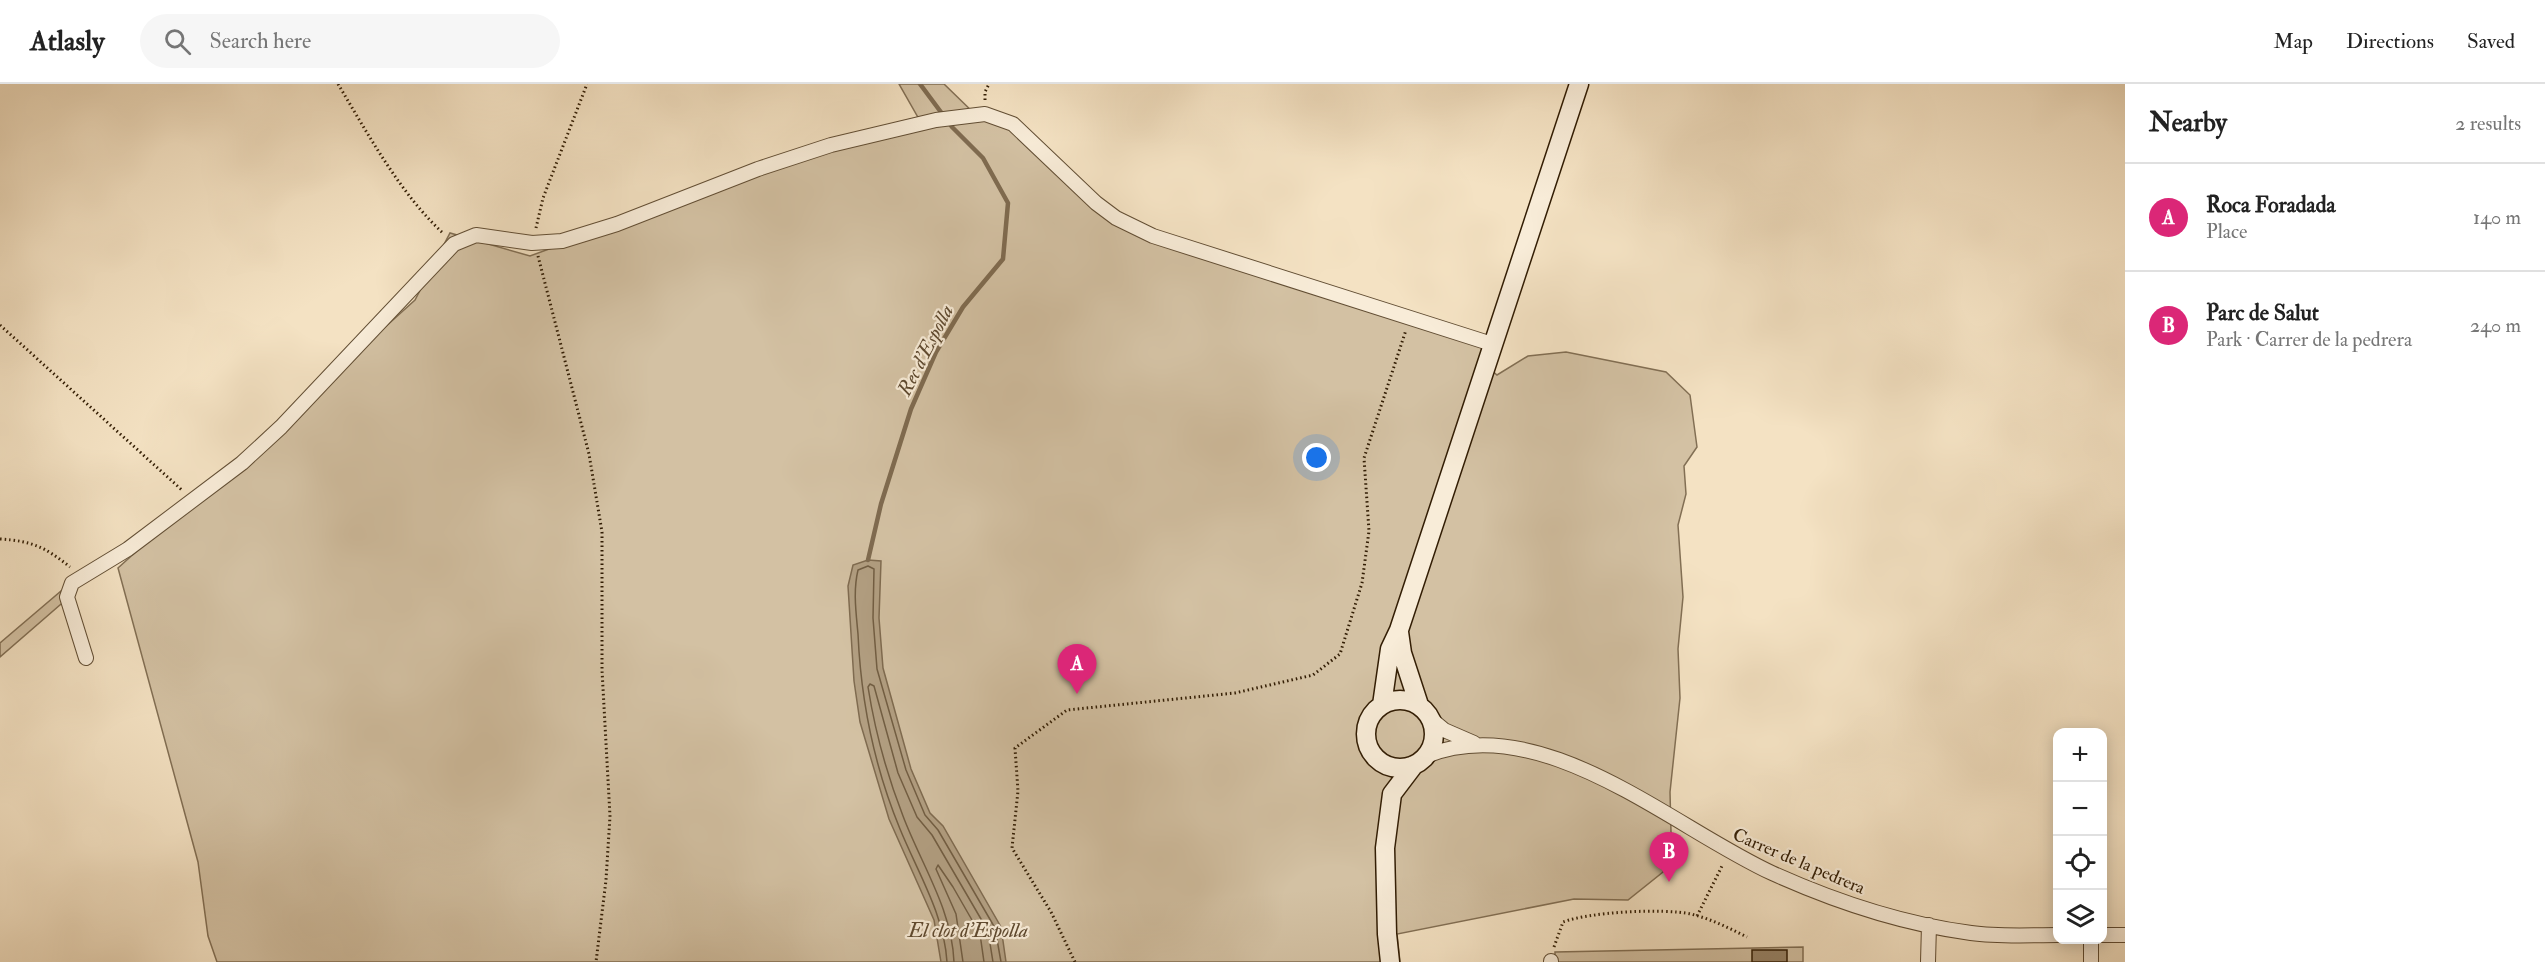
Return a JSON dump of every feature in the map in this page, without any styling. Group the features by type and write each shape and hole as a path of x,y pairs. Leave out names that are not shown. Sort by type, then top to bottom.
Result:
{"main road":[{"path":"1382,705 1390,649 1399,630 1579,84"},
{"path":"1392,794 1420,761 1434,739 1432,720 1419,705 1402,653 1399,630"},
{"path":"1390,962 1385,848 1392,794 1367,744 1366,731 1369,719 1382,705 1401,699 1419,705"},
{"path":"1377,760 1395,768 1420,761"}],"street":[{"path":"86,658 67,597 72,583 128,549 196,500 275,433 454,244 476,235 537,243 562,241 585,235 758,169 831,145 936,120 985,114 1012,124 1096,203 1134,228 1492,344"},
{"name":"Carrer de la pedrera","path":"1432,720 1444,730 1476,744 1530,753 1594,775 1630,792 1729,851 1773,873 1857,906 1929,925 1973,933 2053,934"},
{"name":"Carrer de la pedrera","path":"1420,761 1449,747 1476,744"},
{"path":"1928,962 1929,925"},
{"path":"2107,935 2125,935"},
{"path":"2091,944 2091,962"}],"path":[{"path":"338,84 377,148 431,222 454,244"},
{"path":"587,84 538,214 536,225 544,283 589,454 602,532 602,670 610,816 606,880 596,962"},
{"path":"1074,962 1051,912 1012,848 1017,791 1015,748 1067,710 1235,693 1313,675 1340,654 1362,583 1369,531 1364,458 1411,316"},
{"path":"0,325 196,500"},
{"path":"0,539 33,543 51,552 80,577"},
{"path":"1697,916 1729,851"},
{"path":"1551,961 1563,922 1581,915 1628,913 1697,916 1747,937"}],"shaded area":[{"path":"899,84 944,84 979,118 999,114 1122,221 1495,344 1488,367 1497,375 1528,356 1566,352 1666,372 1690,395 1697,447 1684,466 1686,494 1678,525 1683,597 1678,649 1680,698 1670,792 1671,832 1676,851 1663,872 1628,900 1574,899 1397,934 1400,962 217,962 208,936 198,862 118,568 415,300 450,233 530,256 831,146 924,128"},
{"path":"61,591 68,598 0,657 0,643"},
{"path":"1803,947 1803,962 1555,962 1555,952"}],"water":[{"name":"El clot d'Espolla","path":"868,560 881,561 879,618 883,668 911,769 930,813 943,826 1001,927 1006,962 941,962 934,920 889,819 860,722 854,681 848,586 853,565"}],"building":[{"path":"1752,950 1787,950 1787,962 1752,962"}],"waterway":[{"name":"Rec d'Espolla","path":"868,560 881,504 911,409 936,352 963,307 1003,259 1008,203 983,158 952,127 920,84"}],"place":[{"name":"Roca Foradada","path":"1077,694"},
{"name":"Parc de Salut","path":"1669,882"}]}
